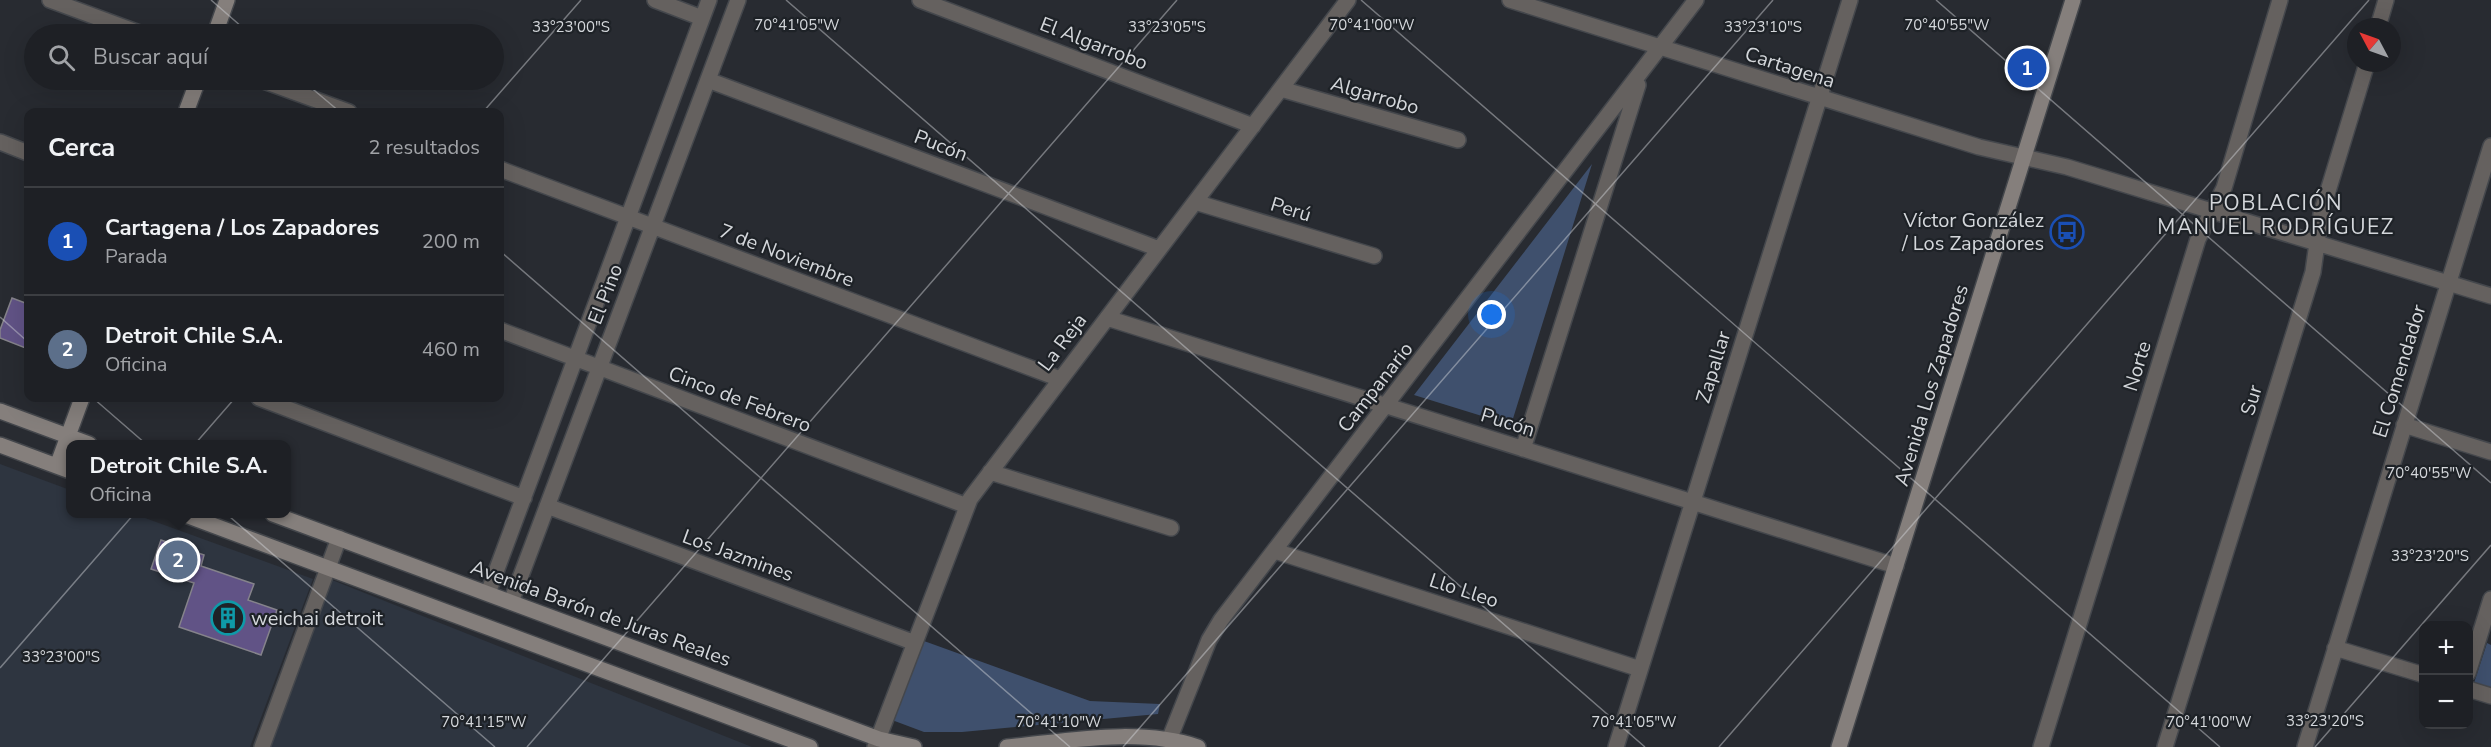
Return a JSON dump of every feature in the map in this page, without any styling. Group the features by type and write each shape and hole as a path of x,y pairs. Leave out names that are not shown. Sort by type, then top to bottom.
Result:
{"street":[{"path":"50,0 115,24"},
{"path":"218,24 227,0"},
{"path":"655,0 702,18"},
{"name":"El Pino","path":"488,593 709,0"},
{"name":"El Pino","path":"511,602 738,0"},
{"name":"El Algarrobo","path":"920,0 1253,126"},
{"name":"Cartagena","path":"1510,0 1819,99 1979,147 2067,167 2491,296"},
{"name":"Campanario","path":"1169,740 1214,630 1641,75 1696,0"},
{"name":"Zapallar","path":"1616,747 1850,0"},
{"name":"Avenida Los Zapadores","path":"1839,747 2073,0"},
{"name":"Norte","path":"2041,747 2198,239 2224,188 2280,0"},
{"path":"2381,18 2386,0"},
{"name":"La Reja","path":"877,743 966,506 1346,1"},
{"name":"Sur","path":"2165,747 2313,272 2321,214 2364,72"},
{"name":"Campanario","path":"1522,448 1641,75"},
{"name":"Pucón","path":"708,80 1159,249"},
{"name":"Algarrobo","path":"1281,89 1458,140"},
{"path":"188,108 194,90"},
{"path":"288,90 338,108"},
{"path":"0,142 24,151"},
{"name":"El Comendador","path":"2305,747 2491,146"},
{"name":"7 de Noviembre","path":"504,171 1060,380"},
{"name":"Perú","path":"1195,202 1374,255"},
{"name":"Pucón","path":"1107,318 1896,566"},
{"name":"Cinco de Febrero","path":"504,332 966,506"},
{"path":"68,440 81,402"},
{"path":"270,402 524,498"},
{"path":"0,411 79,440"},
{"path":"2404,425 2491,452"},
{"path":"0,444 64,469 66,452"},
{"path":"990,472 1171,528"},
{"name":"Los Jazmines","path":"547,506 915,643"},
{"path":"196,518 810,747"},
{"name":"Avenida Barón de Juras Reales","path":"286,518 877,743 914,747"},
{"path":"262,747 339,538"},
{"name":"Llo Lleo","path":"1275,551 1640,669"},
{"path":"2473,664 2485,638 2491,599"},
{"path":"2335,648 2419,673"},
{"path":"2473,690 2491,696"},
{"path":"1007,747 1095,743 1146,737 1198,747"}],"shaded area":[{"path":"1592,164 1511,425 1414,395"},
{"path":"0,464 66,489 66,518 145,518 313,579 250,747 0,747"},
{"path":"332,580 752,747 271,747"},
{"path":"924,641 1090,701 1160,704 1158,714 962,732 924,732 892,720"},
{"path":"2487,643 2491,645 2491,688 2474,683"}],"building":[{"path":"12,298 24,302 24,347 0,338 0,330"},
{"name":"weichai detroit","path":"161,540 204,555 201,566 254,584 248,600 277,610 261,655 179,627 194,583 151,569"}],"place":[{"name":"Cartagena / Los Zapadores","path":"2027,68"},
{"name":"Víctor González / Los Zapadores","path":"2067,232"},
{"name":"Detroit Chile S.A.","path":"178,560"},
{"name":"weichai detroit","path":"228,618"}],"district":[{"name":"POBLACIÓN MANUEL RODRÍGUEZ","path":"2276,215"}]}
